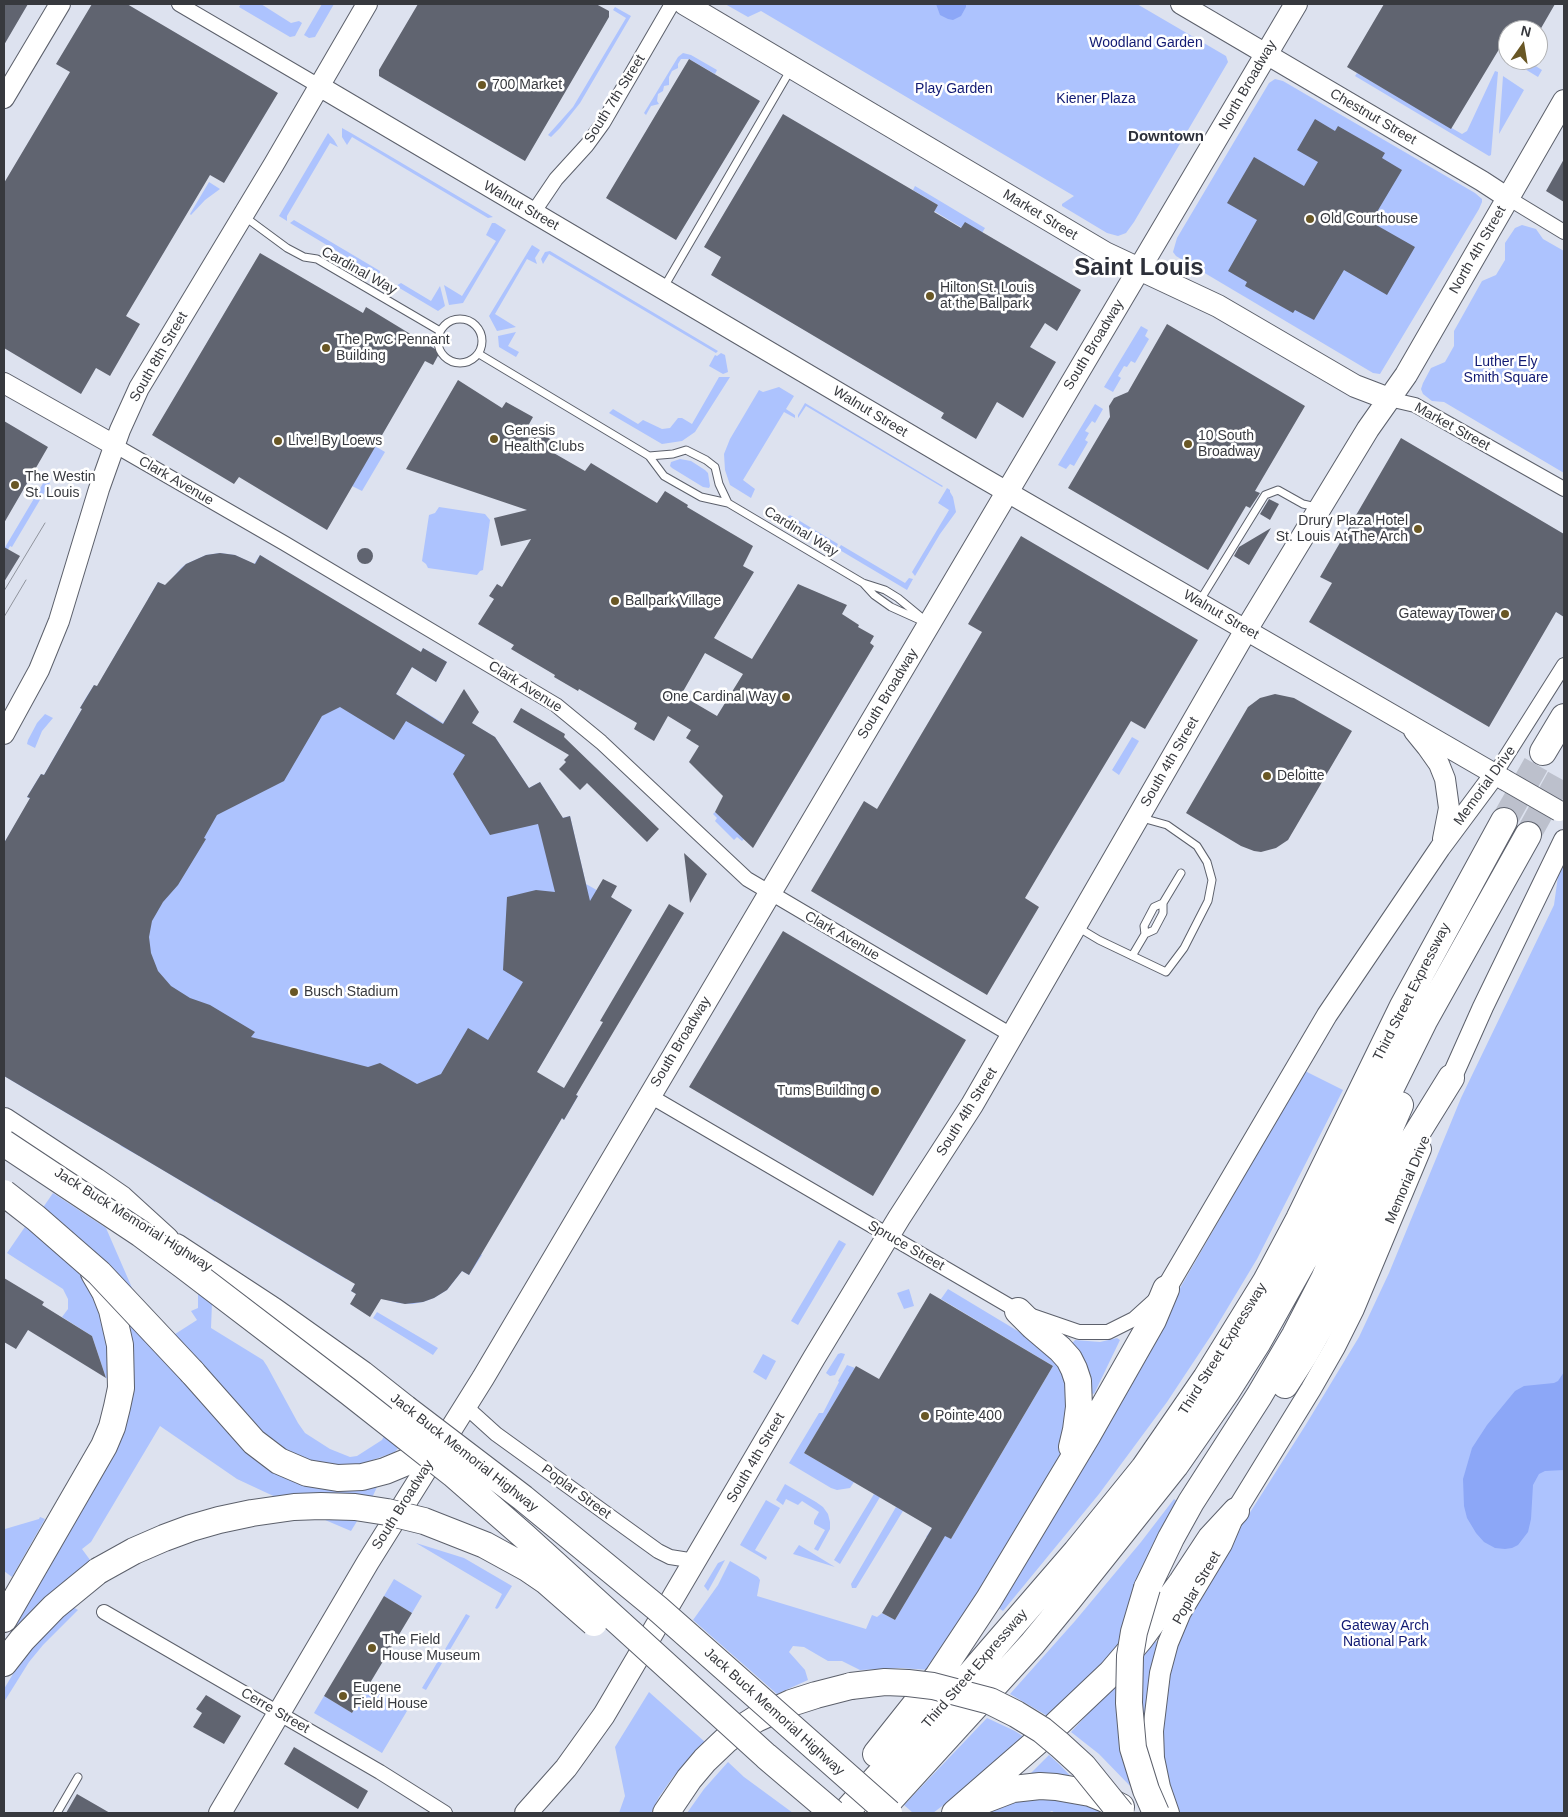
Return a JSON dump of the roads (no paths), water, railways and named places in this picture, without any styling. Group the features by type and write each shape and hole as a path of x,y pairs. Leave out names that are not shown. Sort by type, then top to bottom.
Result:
{"highway":[{"path":"1543,752 1564,717"},
{"name":"Third Street Expressway","path":"845,1813 968,1678 1076,1552 1144,1468 1206,1378 1266,1281 1295,1227 1421,973 1504,821"},
{"name":"Third Street Expressway","path":"878,1813 1032,1644 1121,1536 1199,1432 1258,1342 1319,1234 1404,1060 1528,835"},
{"path":"1156,1813 1146,1790 1133,1748 1129,1703 1130,1656 1134,1632 1147,1588 1170,1538 1214,1464 1259,1396 1295,1335 1324,1278 1422,1056 1450,974"},
{"path":"1170,1538 1194,1511 1270,1408 1305,1354 1332,1306 1412,1141 1451,1078"},
{"path":"4,1122 114,1195 166,1240"},
{"name":"Jack Buck Memorial Highway","path":"4,1141 166,1240 272,1310 362,1374 523,1498 656,1608 889,1813"},
{"name":"Jack Buck Memorial Highway","path":"4,1141 141,1234 453,1474 766,1756 833,1813"},
{"path":"4,1193 36,1217 82,1258 94,1273 105,1292 112,1310 120,1345 121,1388 112,1427 104,1446 4,1619"},
{"path":"4,1193 99,1273 192,1372 254,1442 279,1461 307,1473 338,1478 362,1477 385,1471 438,1449"},
{"path":"825,1813 892,1736 938,1676 989,1599 1153,1320 1166,1289"},
{"path":"1018,1311 1064,1354 1074,1369 1078,1381 1079,1407 1076,1430 1064,1473"},
{"path":"4,1663 22,1640 54,1607 98,1571 134,1551 191,1528 252,1513 321,1506 355,1507 424,1521 462,1535 505,1555 546,1581 642,1664 667,1681 706,1702"},
{"path":"955,1813 1054,1727 1111,1673 1140,1639 1182,1582 1211,1538 1236,1511"},
{"path":"666,1813 689,1779 705,1760 726,1740 756,1719 816,1694 850,1686 885,1682 933,1686 990,1701 1016,1714 1042,1730 1060,1745 1082,1766 1121,1813"},
{"path":"955,1813 986,1798 1013,1789 1040,1786 1056,1787 1090,1794 1105,1799 1130,1813"}],"main road":[{"name":"Market Street","path":"685,4 1092,246 1218,306 1355,386 1390,398"},
{"name":"North Broadway","path":"1140,269 1296,4"},
{"name":"North 4th Street","path":"1390,398 1410,367 1564,101"},
{"name":"South Broadway","path":"220,1813 368,1562 465,1406 650,1096 1140,269"},
{"name":"South 4th Street","path":"526,1813 566,1768 604,1715 888,1236 972,1105 1013,1036 1246,630 1368,429 1390,398"}],"street":[{"path":"4,98 60,4"},
{"name":"Walnut Street","path":"179,4 1007,492 1562,813"},
{"name":"South 8th Street","path":"4,734 9,713 39,670 59,621 90,515 114,445 139,388 243,216 367,4"},
{"name":"South 7th Street","path":"534,214 556,180 587,145 603,123 672,4"},
{"name":"Chestnut Street","path":"1181,4 1475,177 1564,232"},
{"name":"Clark Avenue","path":"4,383 284,543 556,705 601,742 737,871 770,893 1013,1036"},
{"name":"Market Street","path":"1390,398 1415,405 1564,489"},
{"name":"Memorial Drive","path":"1166,1289 1327,1016 1440,848 1500,777 1564,664"},
{"path":"1399,718 1427,747 1439,764 1445,779 1449,808 1446,829 1440,848"},
{"name":"Memorial Drive","path":"1236,1511 1311,1389 1354,1309 1451,1078 1483,1007 1564,840"},
{"name":"Spruce Street","path":"650,1096 1018,1311 1079,1332 1108,1332 1134,1319 1166,1289"},
{"name":"Poplar Street","path":"465,1406 496,1434 658,1551 670,1557 689,1560 696,1559"},
{"name":"Poplar Street","path":"1169,1813 1160,1787 1154,1758 1153,1731 1160,1673 1168,1642 1181,1612 1222,1544 1236,1511"},
{"name":"Cerre Street","path":"104,1612 386,1776 445,1813"}],"lane":[{"path":"663,289 792,68"},
{"name":"Cardinal Way","path":"243,216 287,248 304,257 317,259 440,331"},
{"path":"463,319 470,321 480,332 482,339 479,354 474,359 460,364 446,359 438,346 440,331 449,321 463,319"},
{"name":"Cardinal Way","path":"479,354 649,456 664,476 701,497 728,503 863,583 879,588 898,598 929,624"},
{"path":"649,456 673,454 686,450 696,454 715,467 719,484 728,503"},
{"path":"1198,602 1265,495 1278,490 1309,506 1316,507 1324,503"},
{"name":"Cardinal Way","path":"863,583 874,595 891,607 929,624"},
{"path":"1076,927 1166,972 1184,948 1201,918 1208,901 1212,880 1207,862 1197,846 1167,825 1138,817"},
{"path":"1132,956 1145,934 1154,930 1163,913 1163,903 1181,873"},
{"path":"1145,934 1144,926 1154,907 1163,903"},
{"path":"57,1813 78,1777"}],"tunnel":[{"path":"1504,821 1543,752"},
{"path":"1528,835 1564,770"}],"tram line":[{"path":"4,591 45,523"},
{"path":"4,617 26,580"}],"place":[{"name":"700 Market","path":"482,85"},
{"name":"Old Courthouse","path":"1310,219"},
{"name":"Hilton St. Louis at the Ballpark","path":"930,296"},
{"name":"The PwC Pennant Building","path":"326,348"},
{"name":"Genesis Health Clubs","path":"494,439"},
{"name":"Live! By Loews","path":"278,441"},
{"name":"10 South Broadway","path":"1188,444"},
{"name":"The Westin St. Louis","path":"15,485"},
{"name":"Drury Plaza Hotel St. Louis At The Arch","path":"1418,529"},
{"name":"Ballpark Village","path":"615,601"},
{"name":"Gateway Tower","path":"1505,614"},
{"name":"One Cardinal Way","path":"786,697"},
{"name":"Deloitte","path":"1267,776"},
{"name":"Busch Stadium","path":"294,992"},
{"name":"Tums Building","path":"875,1091"},
{"name":"Pointe 400","path":"925,1416"},
{"name":"The Field House Museum","path":"372,1648"},
{"name":"Eugene Field House","path":"343,1696"}],"district":[{"name":"Downtown","path":"1166,137"},
{"name":"Saint Louis","path":"1139,268"}],"park label":[{"name":"Woodland Garden","path":"1146,43"},
{"name":"Play Garden","path":"954,89"},
{"name":"Kiener Plaza","path":"1096,99"},
{"name":"Luther Ely Smith Square","path":"1506,370"},
{"name":"Gateway Arch National Park","path":"1385,1634"}]}
